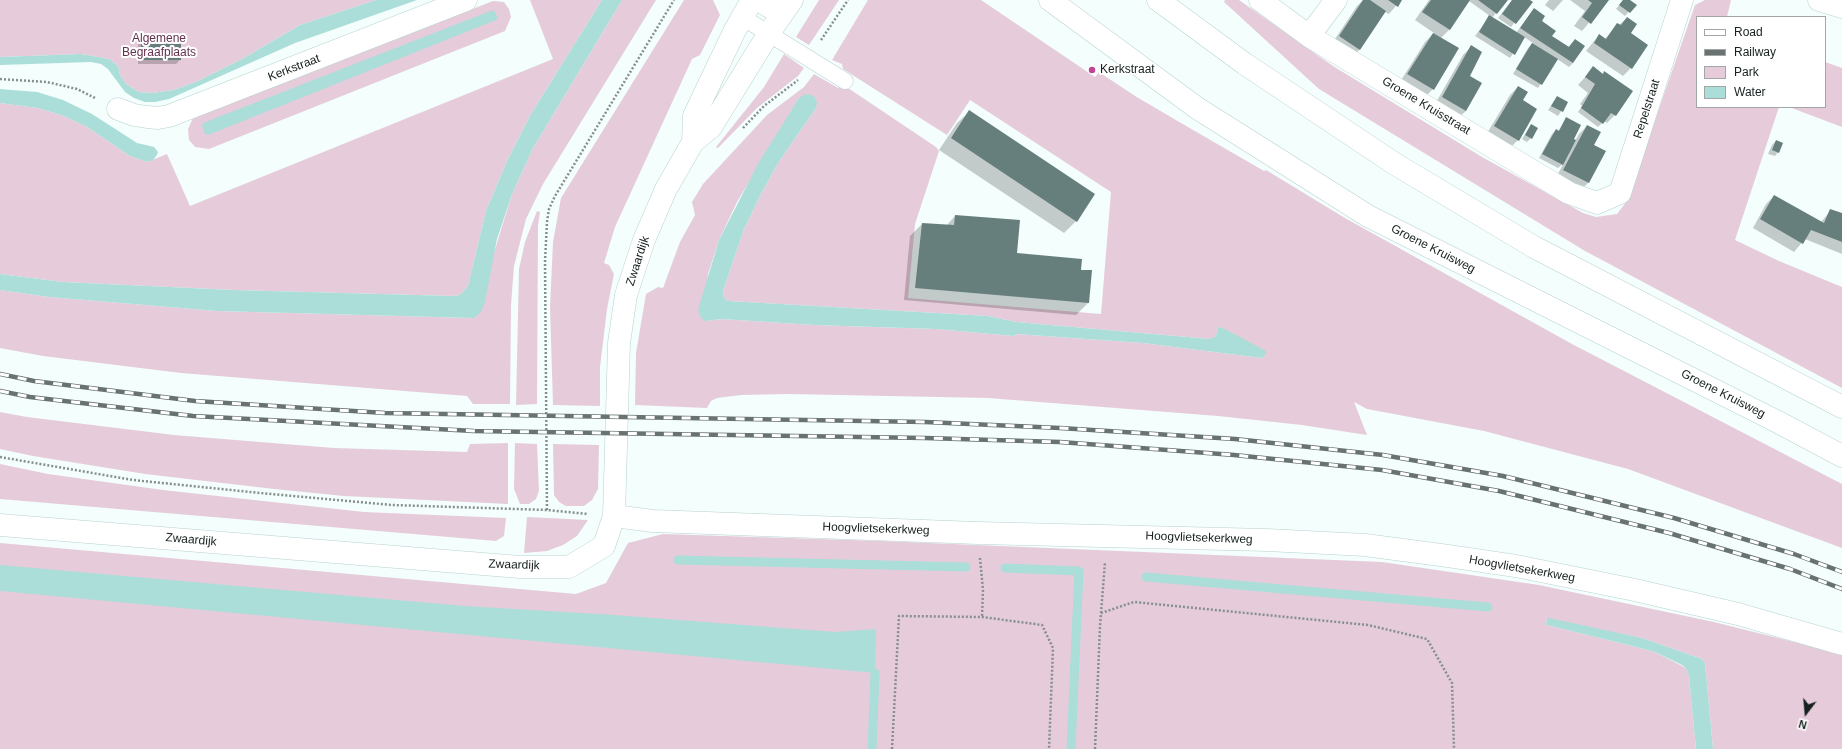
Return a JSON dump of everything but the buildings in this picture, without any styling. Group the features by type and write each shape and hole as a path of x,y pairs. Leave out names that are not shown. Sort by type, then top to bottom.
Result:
{"street":[{"name":"Kerkstraat","path":"118,109 134,115 147,117 158,118 169,116 466,0"},
{"path":"758,0 787,7"},
{"name":"Groene Kruisweg","path":"1050,0 1198,108 1368,216 1778,422 1842,456"},
{"path":"1158,0 1245,64 1395,164 1534,247 1842,407"},
{"name":"Groene Kruisstraat","path":"1260,0 1309,36 1569,193 1597,203"},
{"path":"1309,36 1336,0"},
{"name":"Repelstraat","path":"1597,203 1620,193 1682,0"},
{"path":"1819,0 1842,7"},
{"name":"Zwaardijk","path":"0,525 520,567 569,567 604,546 614,516 619,344 626,295 644,240 666,189 693,142 711,127 787,7"},
{"name":"Zwaardijk","path":"693,142 694,116 747,9"},
{"name":"Hoogvlietsekerkweg","path":"614,516 653,521 978,533 1267,540 1358,545 1516,566 1635,590 1738,614 1842,644"}],"lane":[{"path":"747,9 769,34 845,81"}],"path":[{"path":"547,510 545,261 549,209 555,196 674,0"},
{"path":"819,43 848,0"},
{"path":"742,129 764,106 800,78"},
{"path":"0,79 47,82 77,89 118,109"},
{"path":"0,457 133,480 260,493 392,505 547,510 614,516"},
{"path":"978,533 983,590 982,617"},
{"path":"1095,749 1101,613 1107,536"},
{"path":"1101,613 1134,602 1368,625 1427,639 1452,683 1454,749"},
{"path":"892,749 899,616 982,617 1042,625 1054,648 1049,749"}],"green space":[{"name":"Algemene Begraafplaats","path":"0,0 376,0 300,25 244,58 198,81 174,90 152,93 139,92 126,84 120,75 118,66 109,59 81,54 0,57"},
{"path":"530,0 602,0 531,114 507,161 486,211 468,286 460,295 233,290 63,282 0,274 0,103 38,108 64,116 87,127 130,156 147,162 167,154 190,206 553,59"},
{"path":"622,0 656,0 543,184 526,219 514,266 511,305 510,404 473,404 467,396 181,373 43,356 0,348 0,290 49,297 217,311 474,318 512,194 533,148"},
{"path":"684,0 713,0 720,15 700,55 692,59 615,227 604,263 609,265 614,274 607,309 600,367 600,406 553,405 550,307 553,242 561,198"},
{"path":"819,0 839,0 809,45 796,37"},
{"path":"868,0 981,0 1095,77 1099,72 1135,96 1264,171 1266,170 1345,218 1572,344 1842,484 1842,548 1628,469 1484,431 1367,409 1354,402 1367,435 1302,425 1218,416 988,398 789,394 741,395 717,398 711,401 707,408 635,405 636,353 646,294 658,287 663,288 680,242 695,215 692,202 703,184 767,115 804,87 814,74 838,88 842,84 936,147 939,151 915,224 908,298 1101,314 1111,192 970,100 947,135 843,69 842,64 832,60","holes":["799,98 816,108 778,163 744,229 723,291 724,298 728,301 988,316 1016,322 1210,339 1213,339 1216,336 1218,328 1221,327 1266,355 1262,358 1143,343 1016,334 1014,336 936,329 815,325 722,319 705,321 708,274 719,240 737,202"]},
{"path":"1225,0 1239,0 1333,66 1482,157 1583,213 1596,217 1617,214 1627,201 1695,5 1705,0 1731,0 1727,16 1696,16 1696,108 1779,108 1735,240 1779,261 1842,287 1842,388 1585,251 1319,89 1224,2"},
{"path":"493,1 504,2 509,9 511,17 505,31 209,149 195,147 189,140 188,129 193,118"},
{"path":"784,54 804,68 798,76 757,108 718,148 716,147 764,87"},
{"path":"1826,62 1842,68 1842,127 1792,108 1826,108"},
{"path":"537,211 540,212 538,226 537,404 516,405 519,269 525,242"},
{"path":"0,412 27,417 174,435 334,448 467,452 470,444 508,443 508,504 344,496 274,489 145,474 33,456 0,449"},
{"path":"515,443 537,444 539,491 536,499 529,504 520,504 514,489"},
{"path":"553,444 599,445 598,489 592,500 584,506 566,506 559,502 554,495"},
{"path":"0,464 48,474 163,490 364,512 506,518 504,536 496,541 0,499"},
{"path":"527,517 588,520 577,536 563,545 547,551 524,553"},
{"path":"663,534 881,541 1382,562 1539,585 1714,622 1842,655 1842,749 1713,749 1705,663 1702,659 1642,638 1547,619 1547,625 1655,652 1686,668 1689,676 1696,749 0,749 0,543 576,594 606,583 628,543"}],"water":[{"path":"376,0 417,0 295,43 169,99 155,102 145,102 134,98 125,92 108,69 101,64 91,62 0,65 0,57 81,54 109,59 118,66 120,75 126,84 139,92 152,93 174,90 198,81 244,58 300,25"},
{"path":"602,0 622,0 533,148 512,194 497,239 485,302 481,312 474,318 217,311 49,297 0,290 0,274 63,282 233,290 460,295 468,286 486,211 507,161 531,114"},
{"path":"493,10 498,17 496,20 208,135 205,134 202,126 203,123"},
{"path":"0,89 37,92 63,100 92,114 137,143 154,147 158,152 157,155 153,160 147,162 130,156 87,127 64,116 38,108 0,103"},
{"path":"806,94 814,96 817,103 816,108 778,163 744,229 723,291 724,298 728,301 988,316 1016,322 1210,339 1216,336 1218,328 1221,327 1266,351 1266,355 1262,358 1143,343 1016,334 1014,336 936,329 815,325 722,319 705,321 701,318 698,310 719,240 759,162 799,98"},
{"path":"0,565 465,606 614,615 835,632 876,629 875,673 0,591"},
{"path":"1549,618 1642,638 1702,659 1705,663 1713,749 1696,749 1689,676 1686,668 1655,652 1547,625 1547,619"}],"waterway":[{"path":"678,560 966,567"},
{"path":"1005,568 1079,571 1071,749"},
{"path":"1146,577 1488,607"},
{"path":"872,749 875,673"}],"railway":[{"path":"0,374 34,381 195,401 385,413 925,422 1060,428 1235,439 1383,455 1503,476 1674,518 1794,554 1842,572"},
{"path":"0,391 30,397 193,416 474,431 925,438 1060,442 1234,455 1382,470 1499,491 1669,533 1790,569 1842,589"}],"place":[{"name":"Kerkstraat","path":"1092,70"}]}
